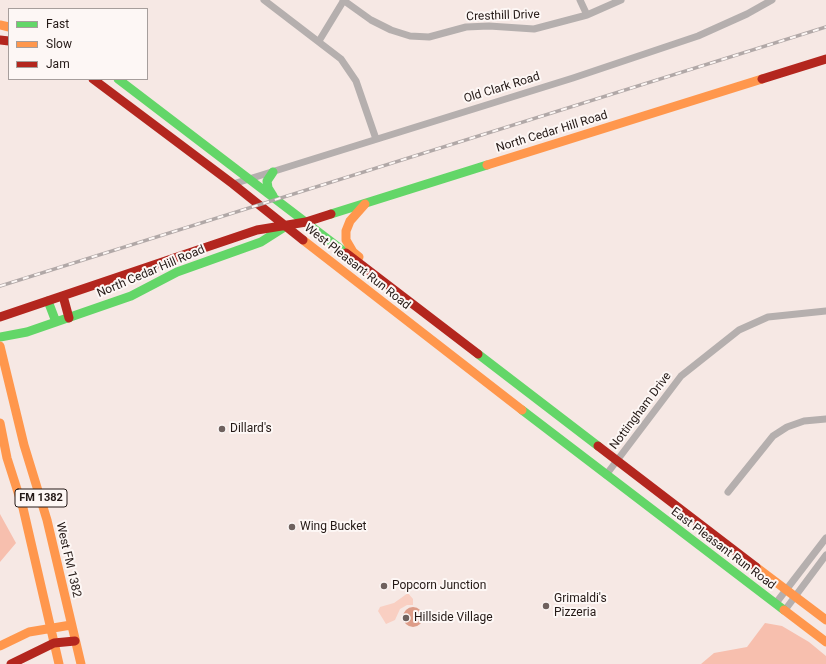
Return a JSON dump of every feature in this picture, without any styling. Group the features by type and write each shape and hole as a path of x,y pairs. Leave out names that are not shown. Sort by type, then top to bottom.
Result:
{"main road":[{"name":"North Cedar Hill Road","path":"0,317 257,230 286,227 306,222 826,59"},
{"name":"West Pleasant Run Road","path":"94,80 233,184 286,227 606,475"},
{"name":"West Pleasant Run Road","path":"119,80 406,297 616,462"},
{"path":"273,172 267,181 268,188 276,200"},
{"path":"366,203 350,221 346,231 346,240 354,252 406,297"},
{"name":"North Cedar Hill Road","path":"0,337 27,332 131,296 177,272 261,242 286,227"},
{"path":"63,296 69,318"},
{"path":"48,301 56,322"},
{"name":"West FM 1382","path":"0,346 24,445 47,520 81,664"},
{"name":"FM 1382","path":"0,424 7,458 23,508 59,664"},
{"name":"East Pleasant Run Road","path":"616,462 826,620"},
{"name":"East Pleasant Run Road","path":"606,475 826,642"},
{"path":"0,646 29,632 71,625"},
{"path":"11,664 54,643 75,641"}],"street":[{"path":"264,0 341,59 352,74 376,139"},
{"path":"319,41 343,0"},
{"name":"Cresthill Drive","path":"343,0 371,20 391,30 410,36 429,37 466,27 489,26 534,29 587,15 621,0"},
{"path":"580,0 587,15"},
{"name":"Old Clark Road","path":"233,184 573,78 698,36 747,14 772,0"},
{"name":"Nottingham Drive","path":"606,475 681,376 739,330 768,317 826,311"},
{"path":"728,492 773,436 787,427 804,422 826,419"},
{"path":"776,603 826,538"},
{"path":"785,610 826,555"}],"shaded area":[{"path":"0,514 16,543 0,562"},
{"path":"408,593 413,599 413,605 407,605 400,609 395,620 386,624 378,611 380,607 394,603"},
{"path":"413,607 420,610 423,617 420,624 413,627 406,624 403,617 406,610"},
{"path":"765,623 782,626 809,642 826,656 826,664 701,664 714,653 747,647"}],"railway":[{"path":"0,286 826,27"}],"traffic: fast":[{"path":"119,80 346,253"},
{"path":"331,214 487,165"},
{"path":"273,172 267,181 268,188 273,196"},
{"path":"0,337 27,332 131,296 177,272 261,242 283,228"},
{"path":"48,301 56,322"},
{"path":"478,354 598,446"},
{"path":"522,410 784,610"}],"traffic: slow":[{"path":"0,25 8,27"},
{"path":"487,165 762,79"},
{"path":"359,257 353,252 346,240 346,231 350,221 365,204"},
{"path":"303,240 522,410"},
{"path":"0,346 24,445 47,520 81,664"},
{"path":"0,423 7,458 23,508 59,664"},
{"path":"756,567 826,620"},
{"path":"784,610 826,642"},
{"path":"0,646 29,632 71,625"}],"traffic: jam":[{"path":"0,40 8,41"},
{"path":"762,79 826,59"},
{"path":"94,80 233,184 303,240"},
{"path":"0,317 257,230 306,222 331,214"},
{"path":"346,253 478,354"},
{"path":"63,296 69,318"},
{"path":"598,446 756,567"},
{"path":"11,664 54,643 75,641"}],"place":[{"name":"Dillard's","path":"222,429"},
{"name":"Wing Bucket","path":"292,527"},
{"name":"Popcorn Junction","path":"384,586"},
{"name":"Grimaldi's Pizzeria","path":"546,606"},
{"name":"Hillside Village","path":"406,618"}]}
